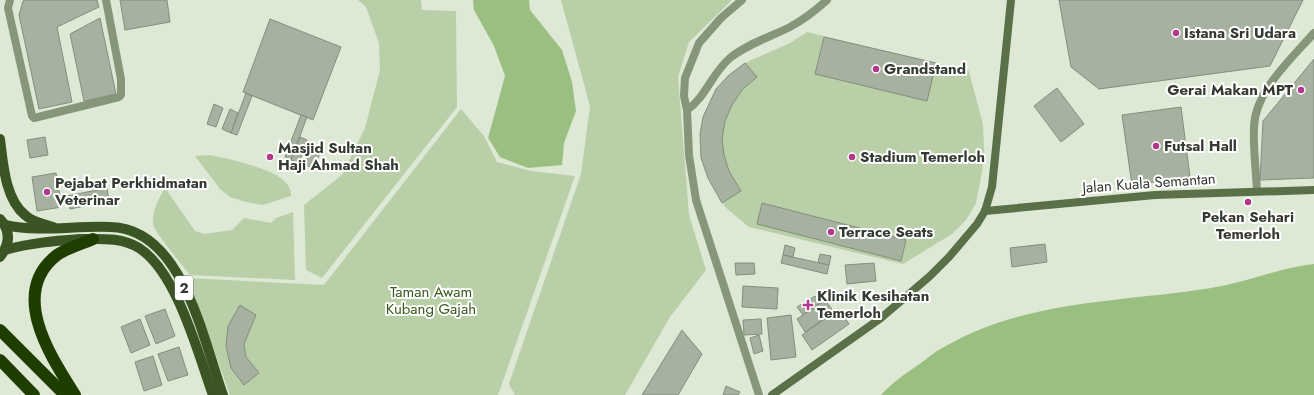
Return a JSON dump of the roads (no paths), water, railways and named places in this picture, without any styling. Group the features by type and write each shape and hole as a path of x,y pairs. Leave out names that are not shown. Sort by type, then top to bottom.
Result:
{"highway":[{"name":"2","path":"75,395 51,356 42,336 36,316 34,297 38,280 45,267 58,255 93,239"},
{"path":"0,322 25,353"},
{"path":"0,330 25,353 65,395"},
{"path":"0,360 34,395"}],"main road":[{"path":"772,395 881,318 911,294 949,258 977,224 985,211 992,187 1011,0"},
{"path":"0,140 10,189 18,209 35,221 63,229"},
{"name":"Jalan Kuala Semantan","path":"985,211 1155,195 1314,190"},
{"path":"2,222 19,228 63,229"},
{"path":"2,222 8,233 8,242 3,254"},
{"name":"2","path":"63,229 100,227 123,228 146,236 167,257 180,279 196,316 223,395"},
{"path":"3,254 43,241 93,239"},
{"name":"2","path":"93,239 116,240 133,246 150,257 160,269 174,291 213,395"}],"street":[{"path":"10,0 8,8 32,116 34,118 119,98 121,95 121,79 106,0"},
{"path":"742,0 721,18 699,43 685,78 684,96 687,110 689,155 696,200 759,395"},
{"path":"687,110 696,104 713,75 730,58 752,45 791,26 827,0"},
{"path":"1257,192 1254,127 1259,106 1278,73 1314,33"}],"place":[{"name":"Istana Sri Udara","path":"1176,33"},
{"name":"Grandstand","path":"876,69"},
{"name":"Gerai Makan MPT","path":"1301,90"},
{"name":"Futsal Hall","path":"1156,146"},
{"name":"Masjid Sultan Haji Ahmad Shah","path":"270,157"},
{"name":"Stadium Temerloh","path":"852,157"},
{"name":"Pejabat Perkhidmatan Veterinar","path":"47,192"},
{"name":"Pekan Sehari Temerloh","path":"1248,202"},
{"name":"Terrace Seats","path":"831,232"},
{"name":"Klinik Kesihatan Temerloh","path":"808,305"}],"park label":[{"name":"Taman Awam Kubang Gajah","path":"431,300"}]}
